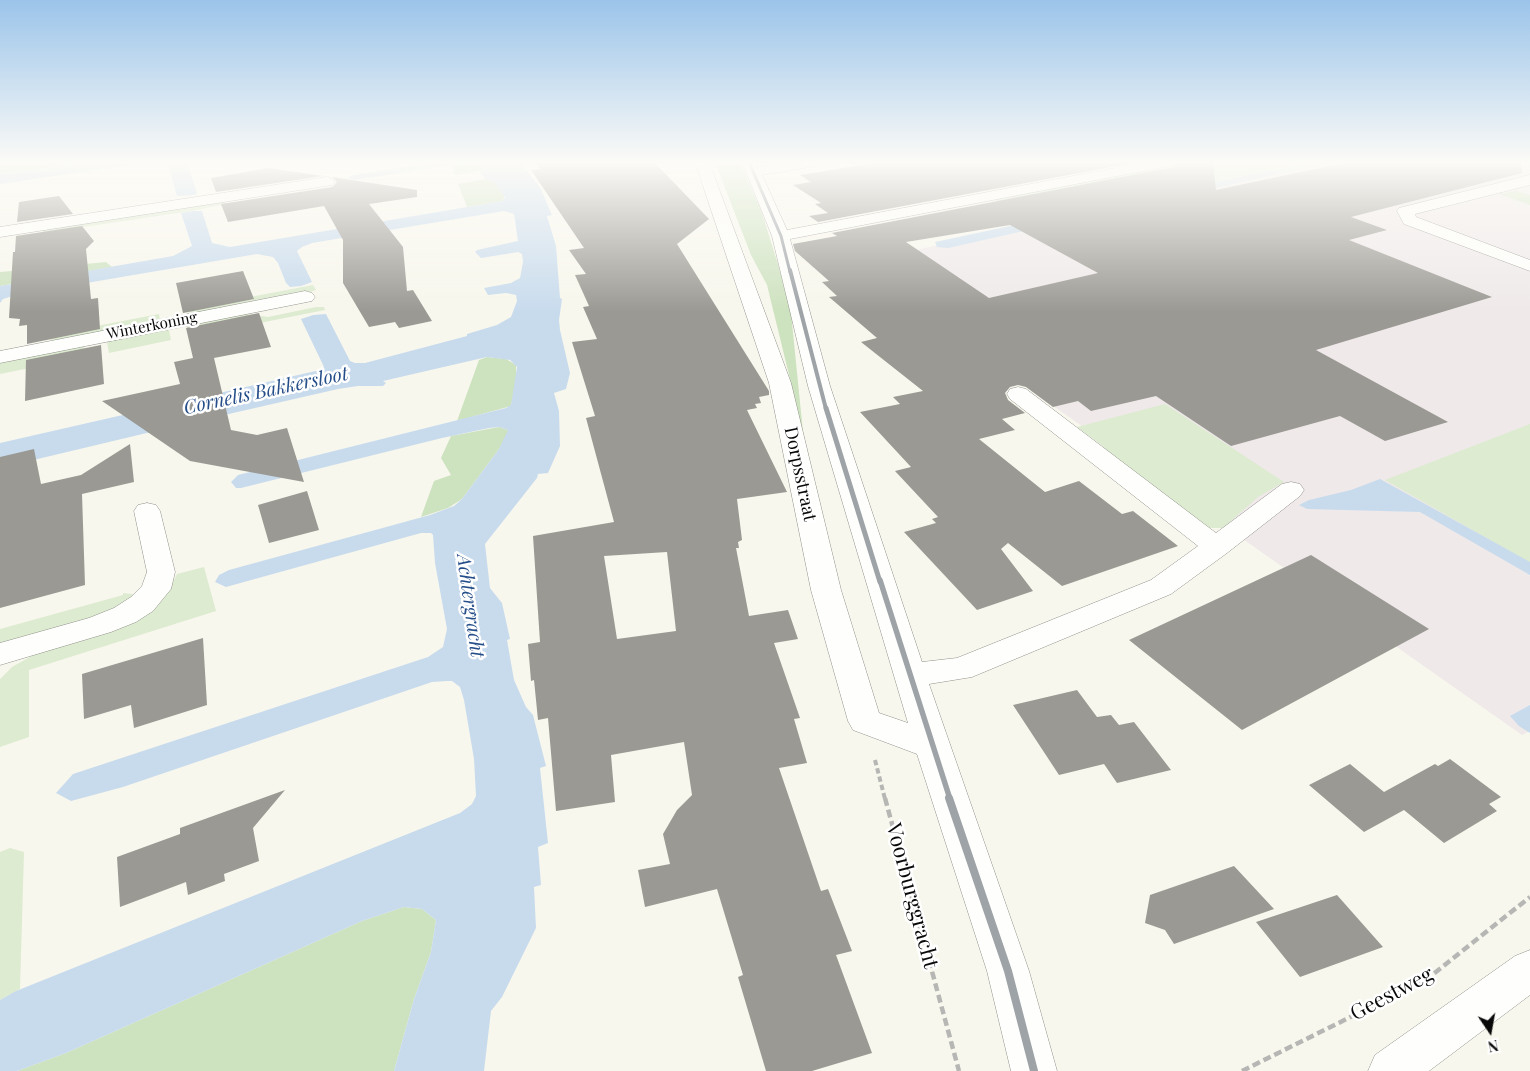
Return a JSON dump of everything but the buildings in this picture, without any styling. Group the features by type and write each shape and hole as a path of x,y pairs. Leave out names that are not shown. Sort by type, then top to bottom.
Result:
{"street":[{"path":"0,232 131,212"},
{"name":"Dorpsstraat","path":"720,212 780,383 826,590 864,721"},
{"path":"770,212 780,236 818,386 909,676 1008,971 1034,1071"},
{"path":"780,236 906,212"},
{"path":"1406,212 1410,220 1530,266"},
{"name":"Winterkoning","path":"0,357 305,297"},
{"path":"1018,394 1217,547"},
{"path":"909,676 961,669 1161,587 1291,490"},
{"path":"0,654 100,625 124,615 142,604 156,589 161,572 147,511"},
{"path":"864,721 932,746"},
{"path":"1391,1071 1530,970"}],"path":[{"name":"Voorburggracht","path":"864,721 959,1071"},
{"name":"Geestweg","path":"1242,1071 1427,978 1530,897"}],"shaded area":[{"path":"1091,212 1530,212 1530,731 1522,735 851,264"}],"green space":[{"path":"147,212 185,212 43,233 42,228"},
{"path":"734,212 762,213 790,303 803,432 767,285 751,255"},
{"path":"1018,212 1072,212 1034,220"},
{"path":"106,262 112,267 0,286 0,272"},
{"path":"313,285 316,290 310,292 195,314 187,312 187,309"},
{"path":"324,307 325,310 199,335 187,331 187,327 192,322 240,313 268,317"},
{"path":"159,314 160,321 56,340 45,339 45,336"},
{"path":"159,328 169,330 171,340 109,353 107,342"},
{"path":"84,346 85,357 0,374 0,360"},
{"path":"487,357 506,359 516,365 516,380 511,406 457,421 479,360"},
{"path":"1165,404 1284,482 1258,497 1223,528 1205,528 1100,448 1104,447 1077,427"},
{"path":"1530,424 1530,563 1385,480"},
{"path":"499,427 508,430 508,433 499,449 462,499 448,508 421,517 434,481 451,475 441,458 451,436"},
{"path":"204,567 216,611 29,670 29,737 0,747 0,679 12,667 44,649 156,604 167,594 177,574"},
{"path":"123,593 132,594 136,597 105,615 0,644 0,629 123,595"},
{"path":"10,848 24,852 20,989 0,1000 0,852"},
{"path":"404,907 422,909 436,920 431,952 414,999 394,1071 17,1071 66,1053 362,921"}],"water":[{"path":"202,212 212,243 230,247 438,212 498,212 312,243 297,251 312,282 301,286 290,287 286,283 278,263 273,257 257,254 16,295 3,299 0,303 0,286 173,256 192,246 181,213"},
{"path":"507,212 551,212 552,215 547,216 556,246 560,298 562,299 559,320 560,330 570,373 566,389 554,393 559,411 560,446 548,473 538,474 537,478 485,544 490,588 502,603 510,639 507,640 514,680 526,707 533,715 546,766 540,768 548,843 538,847 541,885 534,887 536,928 502,997 491,1011 484,1071 394,1071 414,999 431,952 436,920 422,909 404,907 362,921 66,1053 17,1071 0,1071 0,1000 16,991 460,813 472,804 476,796 474,759 464,700 460,687 452,681 432,682 123,787 71,801 56,793 73,774 428,657 443,647 447,629 435,563 433,535 431,533 421,533 226,587 215,582 219,575 229,570 430,515 454,506 462,499 499,449 508,430 499,427 489,428 442,438 241,488 236,488 231,482 238,475 506,408 511,405 517,367 510,360 487,357 383,381 386,383 383,386 358,386 338,389 0,468 0,443 320,370 324,367 301,319 313,315 326,314 350,361 355,363 365,363 467,336 467,334 497,325 511,317 517,301 516,295 506,293 488,295 484,288 511,283 520,278 523,262 522,254 518,252 481,258 475,252 518,241 514,214"},
{"path":"1075,212 1108,212 948,248 937,247 935,242"},
{"path":"1380,479 1530,562 1530,575 1420,512 1307,509 1299,505 1309,500 1351,490"},
{"path":"1530,705 1530,733 1519,726 1510,716"}],"transit line":[{"path":"771,212 781,236 819,386 932,746 1008,971 1034,1071"}],"water label":[{"name":"Cornelis Bakkersloot","path":"266,391"},
{"name":"Achtergracht","path":"470,606"}]}
